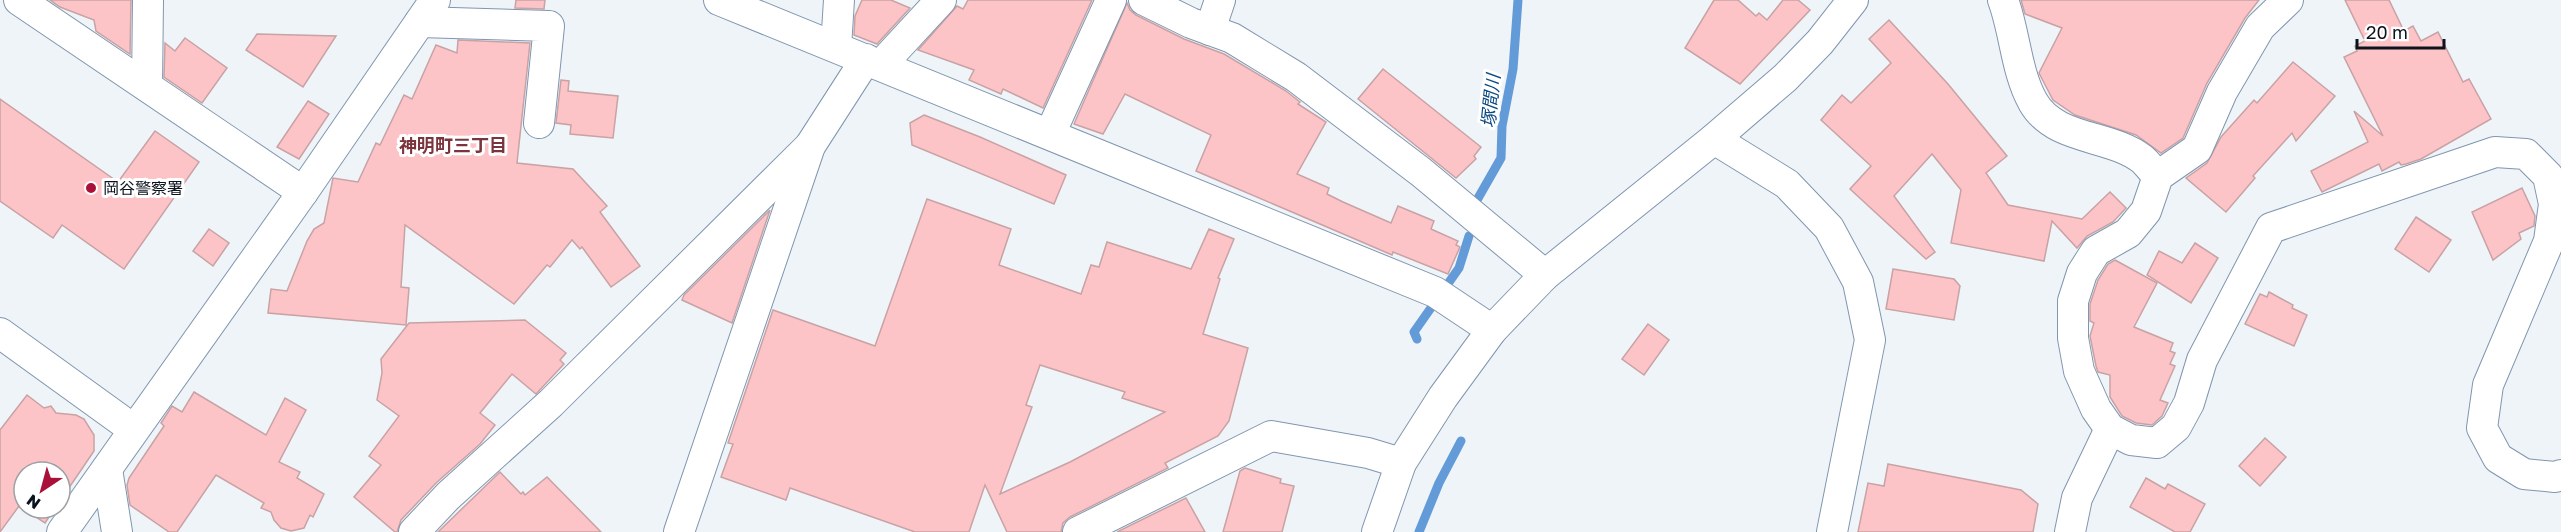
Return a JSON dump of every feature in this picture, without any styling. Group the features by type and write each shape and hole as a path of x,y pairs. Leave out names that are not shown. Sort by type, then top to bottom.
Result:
{"street":[{"path":"19,0 303,192"},
{"path":"147,86 148,0"},
{"path":"719,0 1441,296 1492,330"},
{"path":"836,47 839,0"},
{"path":"414,532 448,496 551,403 810,146 874,62 941,0"},
{"path":"1050,134 1110,0"},
{"path":"1144,0 1232,38 1296,77 1421,172 1545,275"},
{"path":"1210,30 1220,0"},
{"path":"1377,532 1401,463 1443,396 1492,330 1545,275 1714,139 1785,78 1820,42 1853,0"},
{"path":"2003,0 2024,80 2033,103 2050,121 2077,134 2122,148 2142,159 2158,176"},
{"path":"2288,0 2260,27 2222,92 2197,149 2158,176 2146,211 2128,233 2096,251 2082,273 2073,301 2073,338 2079,371 2096,409 2110,429 2131,440 2157,443 2176,427 2189,403 2202,360 2271,228 2495,152 2526,154 2548,176 2554,204 2549,241 2488,385 2482,428 2498,458 2524,474 2555,477 2561,475"},
{"path":"62,532 303,192 427,11 549,26 539,123"},
{"path":"1714,139 1787,184 1829,228 1858,282 1870,340 1832,532"},
{"path":"679,532 810,146"},
{"path":"0,333 133,429"},
{"path":"2070,532 2077,498 2110,429"},
{"path":"1078,532 1271,436 1368,453 1401,463"},
{"path":"107,469 117,532"}],"building":[{"path":"50,0 131,0 130,54 96,31 94,20 60,7"},
{"path":"516,0 545,0 544,9 515,8"},
{"path":"862,0 891,0 910,8 877,44 854,35 855,16"},
{"path":"968,0 1092,0 1043,108 1003,89 1001,94 969,80 974,70 918,50 957,6 963,9"},
{"path":"1714,0 1738,0 1756,16 1759,13 1767,20 1783,0 1798,0 1810,10 1740,84 1685,48"},
{"path":"2021,0 2259,0 2245,18 2207,83 2183,138 2161,153 2136,135 2075,115 2053,100 2039,73 2062,28 2025,14"},
{"path":"2345,0 2389,0 2404,31 2413,26 2421,41 2438,32 2463,82 2469,79 2491,119 2421,159 2401,165 2399,162 2382,171 2379,164 2322,192 2311,171 2368,142 2354,111 2383,136 2344,57 2357,51 2355,46 2365,41"},
{"path":"1127,3 1136,15 1184,39 1224,54 1286,91 1300,102 1298,104 1326,122 1297,174 1329,188 1327,194 1391,223 1398,206 1434,221 1431,229 1458,241 1456,245 1460,247 1448,274 1393,252 1392,255 1196,171 1211,135 1125,94 1103,134 1074,124"},
{"path":"1889,20 1948,84 2007,156 1986,173 2008,205 2082,219 2110,192 2126,208 2113,222 2087,236 2077,248 2052,221 2044,261 1951,243 1961,190 1932,154 1894,196 1935,252 1926,259 1850,189 1871,166 1821,120 1842,95 1851,103 1891,63 1869,39"},
{"path":"257,34 336,36 303,87 246,50"},
{"path":"185,38 227,68 202,103 164,77 165,43 175,51"},
{"path":"458,40 530,43 517,163 573,169 607,206 600,212 640,266 611,287 582,247 580,249 572,240 550,267 547,265 514,304 405,225 401,287 409,288 406,325 268,313 271,289 287,291 307,241 314,229 324,223 333,178 358,182 376,143 380,145 404,95 412,99 436,45 457,53"},
{"path":"2293,62 2335,96 2296,141 2292,133 2253,176 2255,178 2226,212 2186,178 2207,163 2221,137 2254,100 2257,103"},
{"path":"1383,69 1481,147 1474,156 1476,159 1456,178 1358,99"},
{"path":"561,80 569,81 568,91 618,96 613,138 570,134 571,125 556,123"},
{"name":"岡谷警察署","path":"0,99 118,182 155,131 199,162 124,269 62,225 53,238 0,201"},
{"path":"308,101 329,114 299,159 277,147"},
{"path":"924,115 1066,175 1054,204 912,145 910,123"},
{"path":"2522,188 2535,216 2534,226 2519,233 2521,239 2493,260 2472,212"},
{"path":"927,199 1011,229 999,265 1081,294 1091,265 1099,267 1107,242 1191,269 1209,229 1234,239 1218,278 1220,279 1203,334 1248,348 1229,421 1218,436 1165,463 1168,468 1070,517 1063,523 1061,532 1007,532 985,485 969,532 915,532 790,488 786,500 721,477 733,444 728,443 773,310 875,346","holes":["1040,365 1125,392 1122,398 1165,412 1070,462 1000,494 1032,407 1026,405"]},
{"path":"770,210 732,323 682,300 684,295"},
{"path":"2416,217 2451,240 2429,272 2395,249"},
{"path":"209,229 229,243 213,266 193,251"},
{"path":"2195,243 2218,258 2191,303 2147,275 2159,251 2182,263"},
{"path":"2115,260 2157,283 2134,327 2173,343 2170,351 2175,353 2170,364 2175,366 2160,400 2168,403 2162,416 2152,425 2136,423 2122,416 2110,397 2110,375 2098,372 2096,366 2090,336 2094,323 2090,321 2090,304 2098,280 2108,264"},
{"path":"1893,269 1954,279 1960,286 1954,320 1886,309"},
{"path":"2269,292 2307,315 2294,346 2245,324 2260,294 2267,297"},
{"path":"525,320 566,353 560,360 564,364 536,394 512,374 480,413 495,425 480,444 436,483 401,520 395,532 354,497 381,465 369,456 399,416 377,400 382,373 381,359 409,323"},
{"path":"1648,324 1669,340 1644,375 1622,359"},
{"path":"194,392 266,435 285,398 306,410 279,462 300,472 297,478 324,494 313,517 310,515 304,528 291,531 281,528 271,512 261,508 264,503 216,475 177,532 169,532 130,505 127,485 129,478 164,426 161,423 172,406 182,412"},
{"path":"27,395 44,408 51,406 56,413 76,415 84,419 94,435 94,451 72,483 72,460 12,460 12,516 0,532 0,430"},
{"path":"2265,438 2286,457 2260,486 2239,466"},
{"path":"1888,464 2021,490 2038,504 2033,532 1858,532 1868,483 1884,486"},
{"path":"1245,468 1281,479 1280,483 1294,486 1282,532 1223,532 1240,471"},
{"path":"500,472 521,494 523,492 525,495 547,477 601,532 438,532"},
{"path":"2146,478 2165,489 2168,484 2205,504 2190,532 2175,532 2130,507"},
{"path":"1186,498 1205,532 1117,532"}],"waterway":[{"name":"塚間川","path":"1477,200 1501,158 1502,126 1513,69 1518,0"},
{"name":"塚間川","path":"1417,339 1414,332 1459,268 1469,236"},
{"name":"塚間川","path":"1419,532 1439,483 1461,441"}],"place":[{"name":"岡谷警察署","path":"91,188"}],"district":[{"name":"神明町三丁目","path":"453,146"}]}
